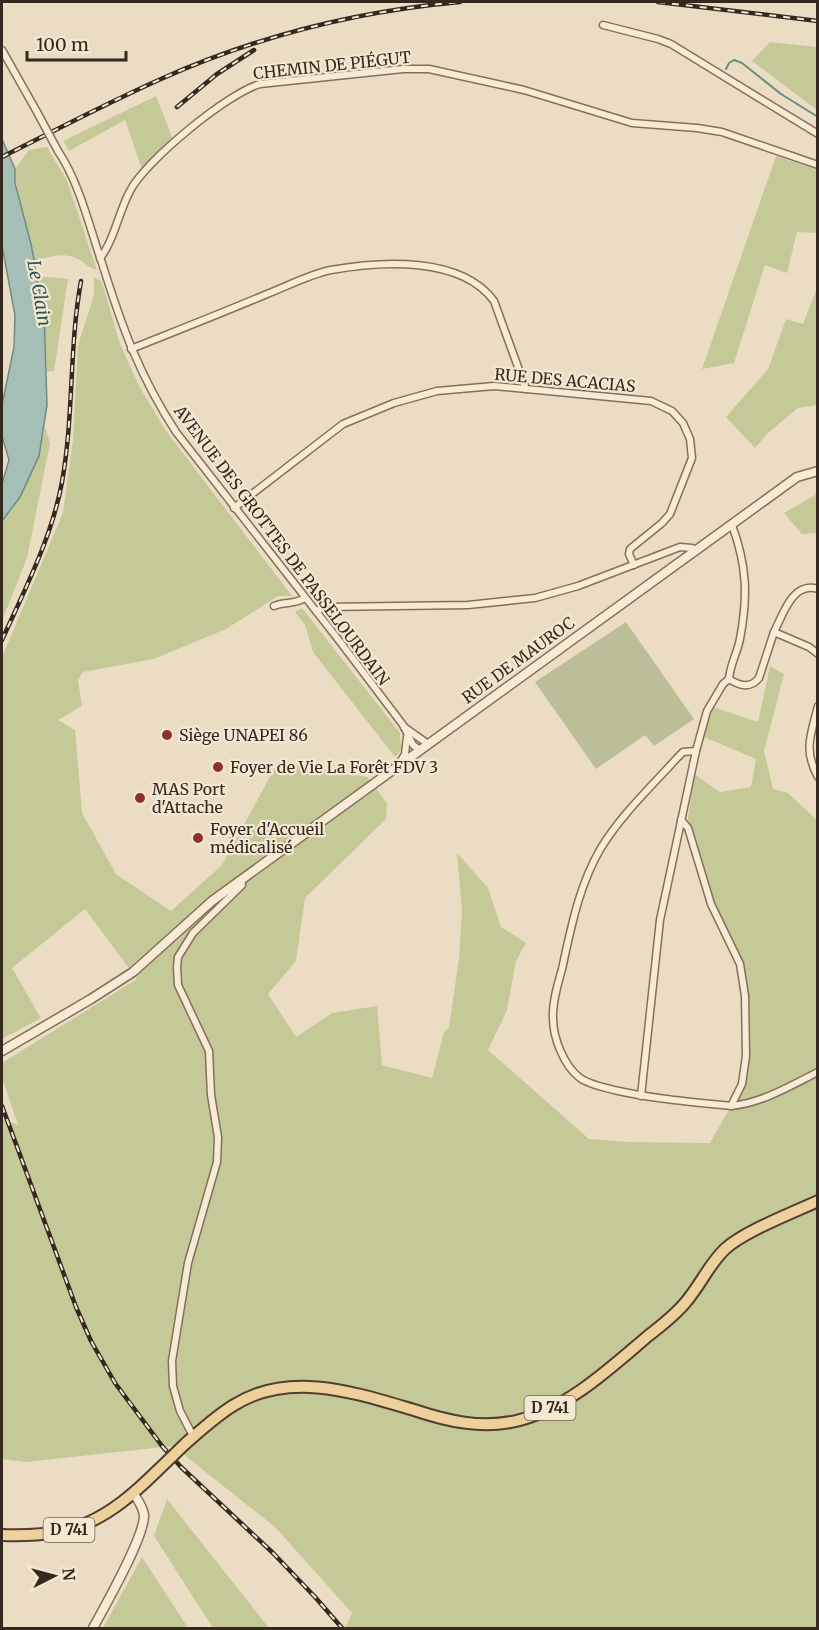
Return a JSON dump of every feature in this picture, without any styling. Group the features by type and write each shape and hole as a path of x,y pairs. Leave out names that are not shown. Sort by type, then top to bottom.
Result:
{"main road":[{"name":"D 741","path":"2,1535 44,1535 76,1528 100,1518 134,1494 220,1414 243,1400 273,1390 297,1387 343,1390 456,1422 504,1423 531,1417 564,1401 665,1323 686,1303 714,1262 735,1241 818,1201"}],"street":[{"path":"603,25 671,44 818,134"},
{"name":"AVENUE DES GROTTES DE PASSELOURDAIN","path":"2,51 58,151 78,193 131,349 155,400 176,432 316,611 402,725 413,745 420,750"},
{"name":"CHEMIN DE PIÉGUT","path":"100,258 130,190 143,172 173,142 241,91 260,84 403,69 429,69 524,90 632,123 722,132 818,165"},
{"path":"131,349 332,270 394,264 444,269 461,274 478,284 494,301 526,389"},
{"name":"RUE DES ACACIAS","path":"234,508 343,424 394,403 437,391 494,386 651,401 672,411 683,423 690,439 692,458 670,514 630,549 629,554 634,565"},
{"name":"RUE DE MAUROC","path":"2,1050 133,972 212,901 399,764 797,477 818,471"},
{"path":"729,679 729,668 738,650 746,587 742,556 732,525"},
{"path":"316,611 326,607 468,605 535,597 578,586 680,547 692,548 696,551"},
{"path":"729,679 739,685 748,686 755,683 759,678 774,632 796,592 807,587 818,589"},
{"path":"274,606 297,603 305,598"},
{"path":"774,632 809,647 818,654"},
{"path":"641,1096 660,920 681,820 707,711 723,684 729,679"},
{"path":"818,706 808,748 810,764 818,777"},
{"name":"AVENUE DES GROTTES DE PASSELOURDAIN","path":"402,725 429,744"},
{"path":"399,764 405,754 407,737"},
{"path":"696,751 683,752 615,827 587,875 573,919 552,1017 562,1055 579,1078 590,1084 641,1096 731,1106 746,1104 776,1093 818,1072"},
{"path":"681,820 688,828 711,904 740,964 745,996 746,1056 742,1084 731,1106"},
{"path":"189,1441 173,1386 172,1361 188,1263 217,1162 218,1137 211,1095 209,1051 178,985 177,967 178,957 193,933 242,885 241,880"},
{"path":"93,1629 125,1567 143,1521 143,1510 134,1494"}],"green space":[{"path":"770,42 817,47 817,110 752,61"},
{"path":"156,96 172,137 142,169 125,120 69,151 63,141"},
{"path":"47,147 67,181 97,270 66,255 34,261 15,169 29,150"},
{"path":"776,156 817,170 817,233 797,232 787,273 765,265 734,363 702,369"},
{"path":"36,276 68,279 54,371 47,372 44,310"},
{"path":"94,277 102,282 119,341 139,386 166,431 292,596 278,596 226,629 154,659 83,672 78,680 82,706 58,720 75,730 82,813 116,874 171,911 222,865 278,762 367,777 387,803 386,819 305,898 296,961 268,994 296,1037 332,1013 377,1006 382,1065 432,1078 444,1032 449,1027 459,959 462,910 457,853 488,888 501,927 526,943 516,961 507,1010 488,1050 589,1139 710,1143 742,1084 746,1056 745,996 740,964 711,904 688,819 694,774 720,792 751,787 756,759 704,737 713,707 758,722 770,666 784,674 764,751 773,789 788,793 818,821 817,1628 345,1628 352,1613 275,1527 173,1446 26,1462 2,1459 2,1119 18,1125 2,1077 2,1063 137,979 85,909 12,968 41,1018 2,1039 2,657 63,513 73,440 78,345 94,295"},
{"path":"817,288 817,405 798,408 767,434 755,448 726,417 768,369 786,319 803,324"},
{"path":"45,427 50,443 27,558 2,621 2,521 20,497 38,457"},
{"path":"817,494 817,533 802,534 784,513"},
{"path":"302,608 400,733 401,750 395,757 313,652 305,625 295,612"},
{"path":"626,622 694,719 654,746 645,735 596,769 535,682"},
{"path":"167,1499 269,1628 213,1628 154,1536"},
{"path":"142,1557 188,1628 103,1628"}],"water":[{"name":"Le Clain","path":"2,139 15,169 15,183 31,244 44,310 47,405 39,456 20,497 2,521 2,484 9,460 2,436 2,405 14,347 15,315 2,246"}],"waterway":[{"path":"726,69 734,60 742,63 781,94 818,117"}],"railway":[{"path":"2,157 141,88 233,51 345,19 460,2"},
{"path":"658,2 818,21"},
{"path":"177,107 217,74 254,50"},
{"path":"2,640 37,563 52,523 62,482 81,281"},
{"path":"2,1106 76,1307 91,1341 115,1383 162,1446 181,1467 273,1553 342,1628"}],"place":[{"name":"Siège UNAPEI 86","path":"167,735"},
{"name":"Foyer de Vie La Forêt FDV 3","path":"218,767"},
{"name":"MAS Port d'Attache","path":"140,798"},
{"name":"Foyer d'Accueil médicalisé","path":"198,838"}]}
